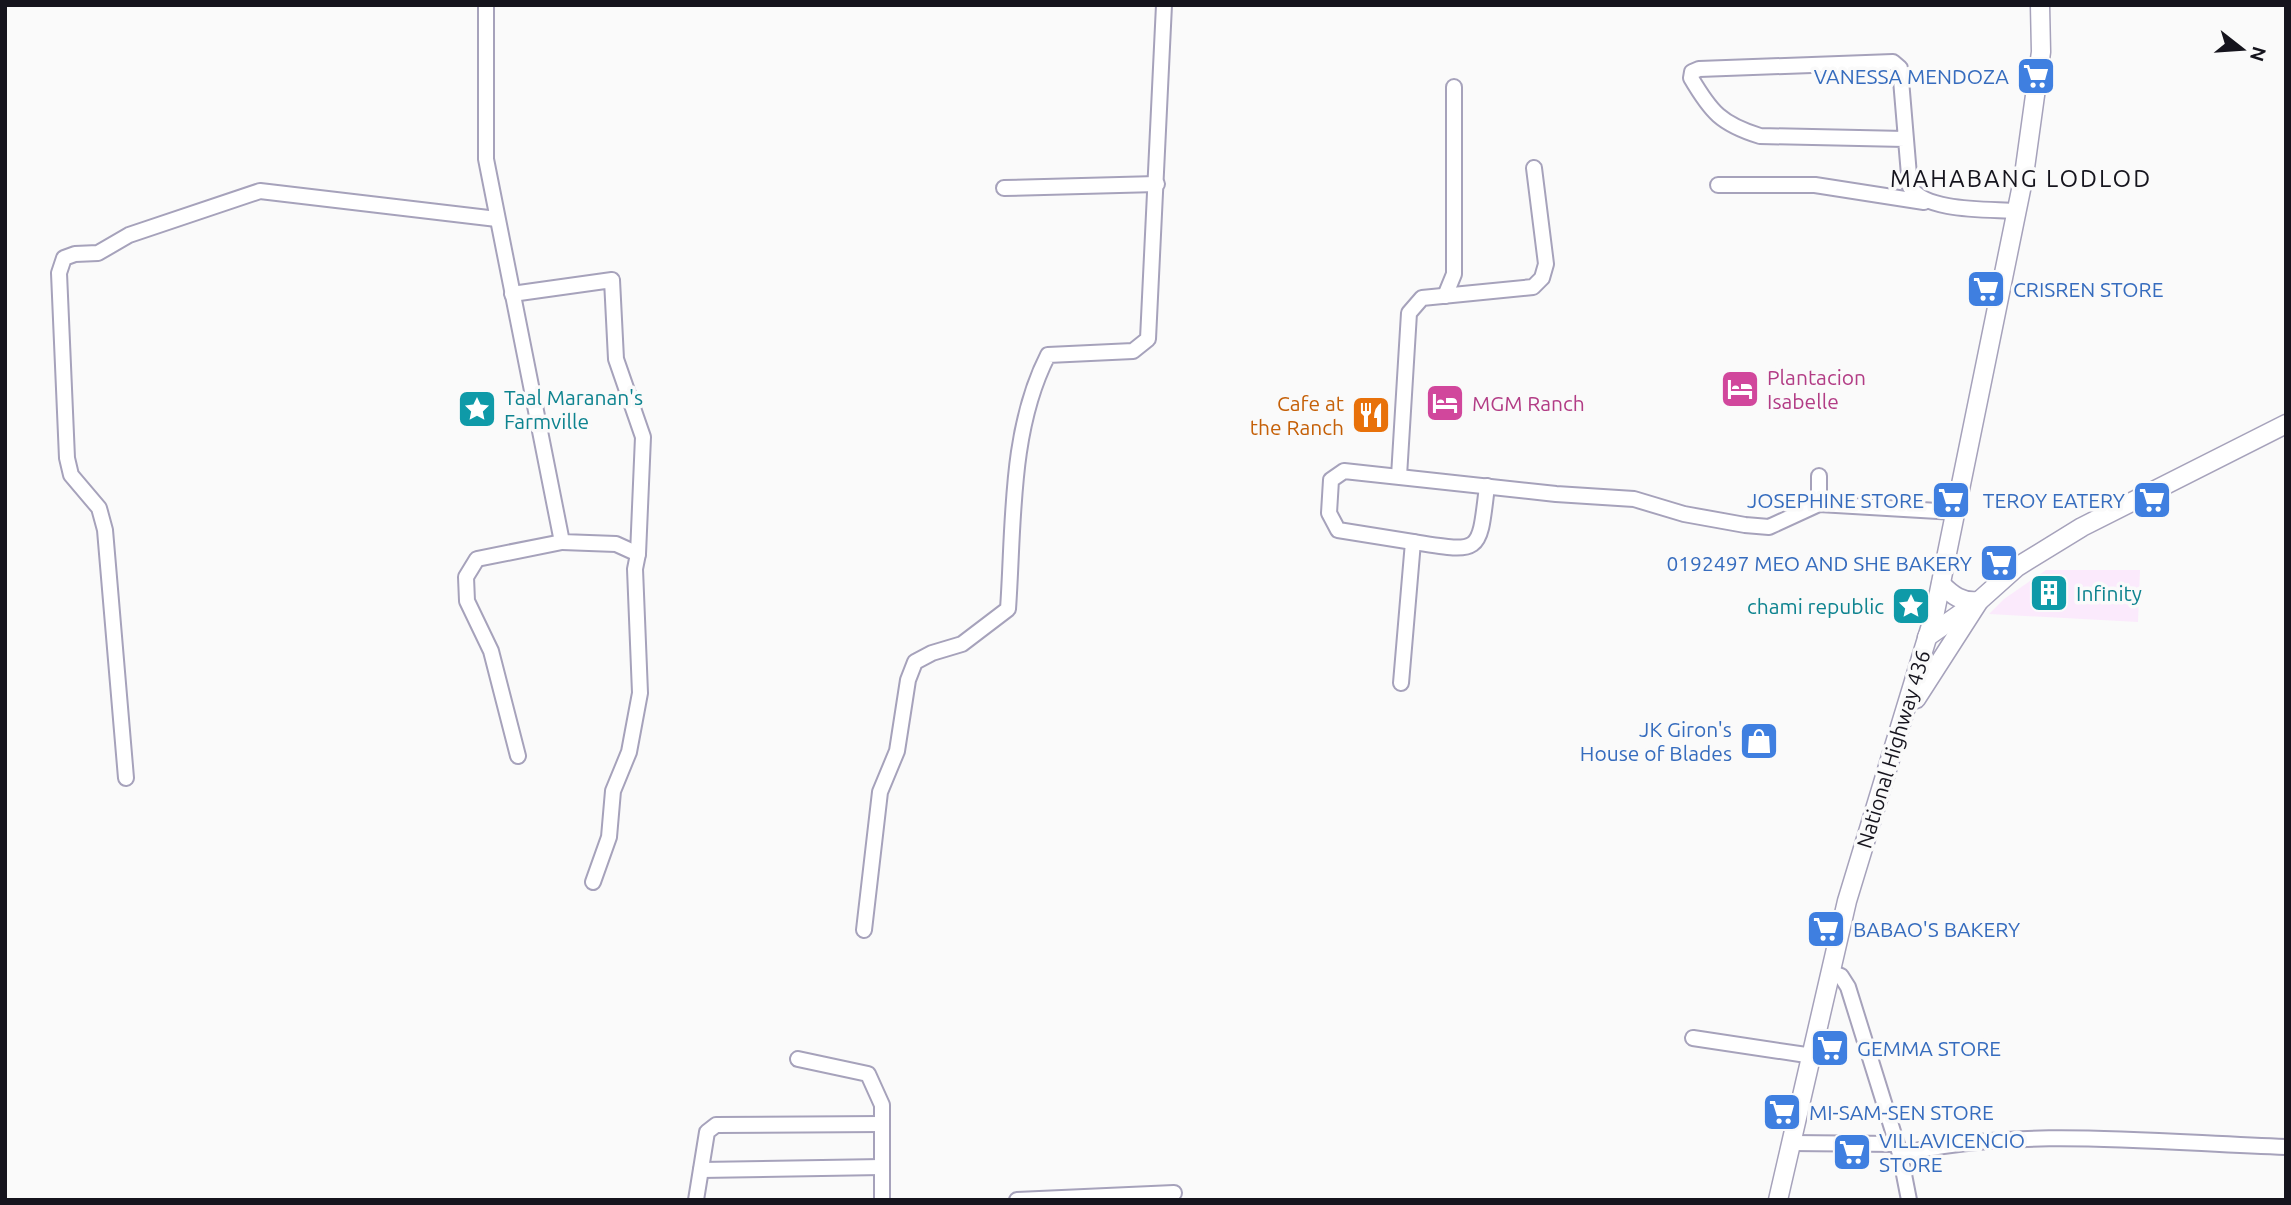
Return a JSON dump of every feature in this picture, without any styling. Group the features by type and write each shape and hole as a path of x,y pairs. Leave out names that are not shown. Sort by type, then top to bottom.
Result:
{"main road":[{"name":"National Highway 436","path":"1777,1200 1813,1056 1847,901 1941,584 2034,119 2041,52 2040,5"},
{"path":"1927,637 1979,601 2017,567 2082,527 2285,426"},
{"path":"1941,584 1956,597 1968,602 1979,601"},
{"path":"1903,719 1979,601"}],"street":[{"path":"486,5 486,159 562,542"},
{"path":"864,930 880,792 897,751 908,680 915,662 932,653 962,644 1007,608 1018,464 1035,380 1048,355 1133,351 1147,339 1157,184 1164,5"},
{"path":"1906,139 1760,136 1738,129 1709,109 1691,78 1692,72 1699,69 1893,62 1900,68 1906,139 1910,187 1915,195 1928,203"},
{"path":"1446,296 1454,274 1454,88"},
{"path":"1399,476 1409,313 1422,298 1533,287 1542,278 1546,264 1534,168"},
{"path":"1004,188 1157,184"},
{"path":"1718,185 1815,185 1928,203 2016,211"},
{"path":"127,778 104,530 99,508 71,475 67,458 59,273 64,258 75,254 98,253 129,235 260,191 497,219"},
{"path":"512,294 612,280 615,359 643,437 635,569 640,693 629,752 613,791 609,837 593,882"},
{"path":"1488,486 1481,536 1473,545 1458,549 1338,530 1329,513 1331,480 1344,471 1634,499 1684,514 1769,527 1819,504 1955,512"},
{"path":"1819,476 1819,504"},
{"path":"518,756 491,651 467,601 466,577 477,559 562,542 616,544 638,554"},
{"path":"1401,683 1413,542"},
{"path":"1830,972 1841,976 1848,987 1898,1149 1909,1200"},
{"path":"1693,1038 1813,1056"},
{"path":"797,1059 867,1074 882,1105 882,1200"},
{"path":"696,1200 707,1132 716,1125 882,1124"},
{"path":"1791,1143 1898,1149 2037,1138 2286,1147"},
{"path":"701,1170 882,1167"},
{"path":"1017,1200 1174,1193"}],"shaded area":[{"path":"2046,570 2140,570 2138,622 1989,614 2004,599"}],"place":[{"name":"VANESSA MENDOZA","path":"2036,76"},
{"name":"CRISREN STORE","path":"1986,289"},
{"name":"Plantacion Isabelle","path":"1740,389"},
{"name":"MGM Ranch","path":"1445,403"},
{"name":"Taal Maranan's Farmville","path":"477,409"},
{"name":"Cafe at the Ranch","path":"1371,415"},
{"name":"JOSEPHINE STORE","path":"1951,500"},
{"name":"TEROY EATERY","path":"2152,500"},
{"name":"0192497 MEO AND SHE BAKERY","path":"1999,563"},
{"name":"Infinity","path":"2049,593"},
{"name":"chami republic","path":"1911,606"},
{"name":"JK Giron's House of Blades","path":"1759,741"},
{"name":"BABAO'S BAKERY","path":"1826,929"},
{"name":"GEMMA STORE","path":"1830,1048"},
{"name":"MI-SAM-SEN STORE","path":"1782,1112"},
{"name":"VILLAVICENCIO STORE","path":"1852,1152"}],"district":[{"name":"MAHABANG LODLOD","path":"2021,178"}]}
